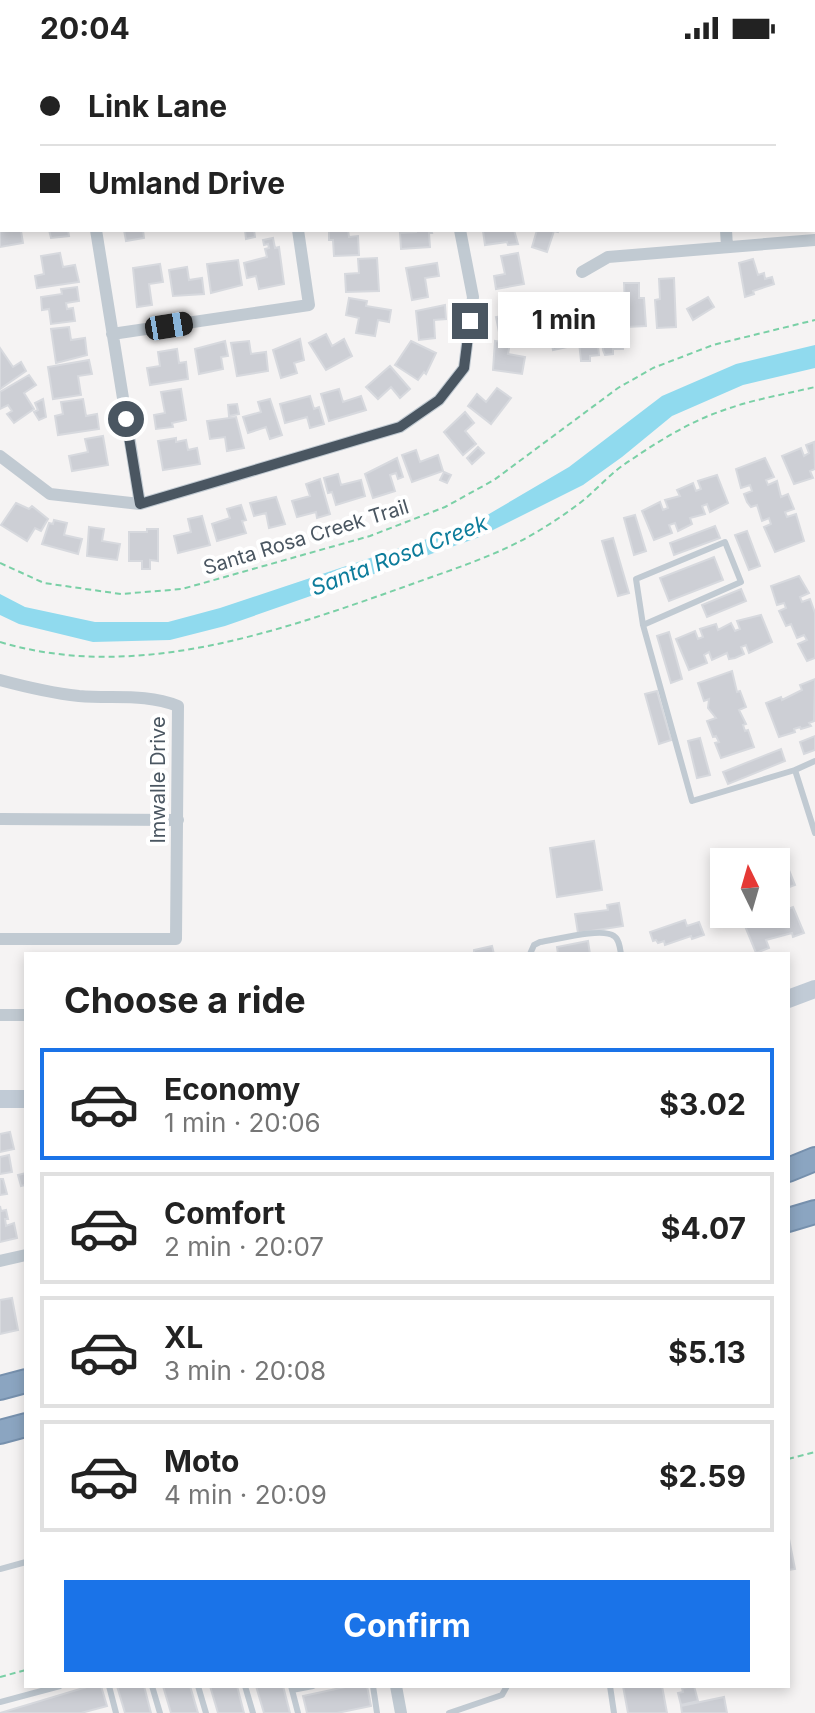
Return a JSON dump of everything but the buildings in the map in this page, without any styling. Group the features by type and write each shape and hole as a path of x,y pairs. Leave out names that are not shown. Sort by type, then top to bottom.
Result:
{"highway":[{"path":"790,1171 815,1159"},
{"path":"790,1172 815,1168"},
{"path":"790,1221 815,1212"},
{"path":"790,1222 815,1221"},
{"path":"0,1388 24,1382"},
{"path":"0,1432 24,1426"}],"main road":[{"path":"790,998 815,989"},
{"path":"0,1099 24,1099"}],"street":[{"path":"96,232 140,504"},
{"path":"112,334 309,305 298,232"},
{"path":"0,456 50,494 140,504 400,427 439,400 464,368 473,297 460,232"},
{"path":"726,232 727,247"},
{"path":"582,272 608,257 815,240"},
{"name":"Imwalle Drive","path":"0,680 53,692 81,696 134,696 178,706 176,939 81,939"},
{"path":"0,819 178,820"},
{"path":"0,939 81,939 81,952"},
{"path":"0,1015 24,1015"},
{"path":"0,1261 24,1255"},
{"path":"396,1688 401,1713"}],"lane":[{"path":"643,625 741,582 725,542 636,579 643,625 692,801 815,761"},
{"path":"795,770 812,810 815,833"},
{"path":"531,952 534,945 540,942 600,932 616,938 620,952"},
{"path":"0,1569 24,1563"},
{"path":"0,1702 52,1688"},
{"path":"109,1688 114,1713"},
{"path":"153,1688 160,1713"},
{"path":"199,1688 206,1713"},
{"path":"246,1688 253,1713"},
{"path":"292,1688 298,1713"},
{"path":"373,1688 377,1713"},
{"path":"449,1713 502,1695 506,1688"},
{"path":"610,1688 614,1713"}],"path":[{"name":"Santa Rosa Creek Trail","path":"0,563 44,583 121,594 182,589 370,536 445,507 494,480 618,388 653,368 713,345 815,320"},
{"path":"0,642 110,658 167,654 219,644 370,599 471,563 538,532 584,500 628,461 680,430 726,409 815,387"},
{"path":"790,1458 815,1452"},
{"path":"0,1677 24,1671"}],"water":[{"name":"Santa Rosa Creek","path":"815,345 815,368 743,385 672,416 583,485 477,538 225,626 170,640 93,642 19,624 0,615 0,594 25,607 95,622 168,622 220,608 472,524 569,467 662,396 736,364"}],"route":[{"path":"126,419 140,504 400,427 439,400 464,368 470,321"}]}
